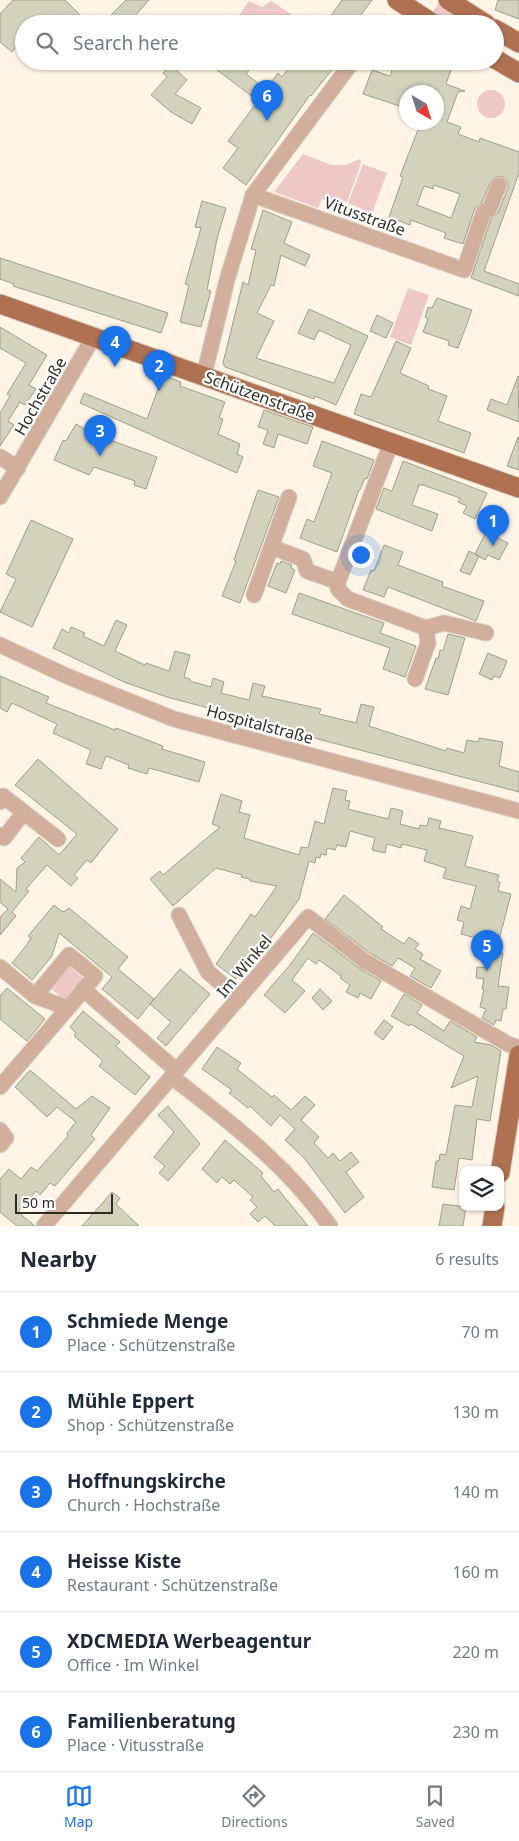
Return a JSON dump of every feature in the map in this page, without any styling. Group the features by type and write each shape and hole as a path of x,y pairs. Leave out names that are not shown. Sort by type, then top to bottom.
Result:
{"main road":[{"path":"448,0 472,15"},
{"path":"401,1 421,15"},
{"path":"504,34 519,43"},
{"path":"504,64 519,73"},
{"name":"Schützenstraße","path":"0,304 519,488"},
{"path":"502,1166 514,1118 519,1055"},
{"path":"492,1226 494,1211"}],"street":[{"path":"204,376 227,280 253,195 346,70"},
{"name":"Vitusstraße","path":"253,195 464,270 484,211 488,210 498,185"},
{"name":"Hochstraße","path":"0,497 94,336"},
{"path":"391,443 338,582 338,590 348,599 426,628 444,623 486,633"},
{"path":"0,457 18,468"},
{"path":"254,595 290,497"},
{"path":"271,547 303,559 307,571 338,582"},
{"path":"415,679 428,643 426,628"},
{"name":"Hospitalstraße","path":"0,645 69,677 174,719 519,812"},
{"path":"0,802 3,796 58,839"},
{"path":"0,835 4,838 24,812"},
{"path":"179,914 208,972 239,999"},
{"name":"Im Winkel","path":"44,1226 308,917 365,961 508,1044 519,1048"},
{"path":"0,1087 95,976 69,955 35,996"},
{"path":"0,966 35,996 68,1008"},
{"path":"83,989 175,1074 257,1143 292,1177 330,1226"},
{"path":"0,1130 6,1138 0,1145"}],"shaded area":[{"path":"249,1 262,7 271,1 292,15 239,15"},
{"path":"439,3 458,15 433,15 431,14"},
{"path":"491,90 501,94 505,104 501,114 491,118 481,114 477,104 481,94"},
{"path":"303,154 331,165 345,165 360,159 361,163 347,202 334,198 332,203 322,199 318,208 274,192"},
{"path":"363,164 387,173 372,213 348,203"},
{"path":"408,288 429,295 411,345 390,337"},
{"path":"67,964 85,980 67,1002 48,986"}],"building":[{"path":"13,0 65,0 80,15 15,15 15,48 12,52 0,42 0,14"},
{"path":"126,0 149,0 136,15 111,15"},
{"path":"342,0 372,0 361,15 331,15"},
{"path":"498,0 519,0 519,19 495,10"},
{"path":"166,70 176,70 187,80 175,94 201,108 192,124 171,112 151,95 167,77 163,73"},
{"path":"217,70 249,70 246,74 266,89 278,73 282,77 287,70 332,70 310,95 246,185 223,168 238,148 228,141 258,101"},
{"path":"372,70 390,76 392,70 451,70 446,84 465,91 458,92 447,122 461,127 458,134 479,142 480,138 519,152 519,173 484,271 519,284 519,296 471,278 491,219 498,213 508,188 508,183 503,177 497,176 491,181 482,202 475,208 463,244 444,238 446,233 411,220 410,225 389,217 403,177 400,176 418,130 444,130 444,85 399,85 399,106 363,94","holes":["434,185 460,194 451,218 417,205 424,186 433,189"]},
{"path":"202,201 226,208 217,239 207,290 211,291 201,327 180,322 189,285 185,284 201,228 195,227"},
{"path":"263,210 292,222 284,243 310,255 305,266 281,255 274,286 271,285 257,313 274,321 256,358 334,383 351,345 319,330 314,340 298,333 309,309 368,336 336,405 315,396 314,399 225,367 223,363 243,282 248,285 256,250 251,249"},
{"path":"0,258 168,313 161,333 13,286 14,284 0,279"},
{"path":"437,298 472,310 458,348 448,345 449,341 423,332 428,319 425,317 428,307 432,308"},
{"path":"377,315 393,323 386,338 370,331"},
{"path":"0,327 47,355 29,385 36,389 25,405 20,402 8,421 14,425 0,446 0,413 10,396 7,394 26,363 0,348"},
{"path":"396,341 411,348 400,373 429,386 428,389 447,396 438,421 471,433 464,453 354,414 361,394 371,397"},
{"path":"163,375 181,382 180,386 225,402 219,418 223,419 218,434 240,444 237,454 243,457 237,473 80,403 84,393 147,419"},
{"path":"518,376 519,422 487,410 491,399 507,405"},
{"path":"264,410 313,427 307,444 278,434 274,448 263,444 268,430 258,427"},
{"path":"76,424 96,435 157,457 146,489 134,485 135,481 94,467 89,475 54,460 63,440 66,441"},
{"path":"519,437 519,470 507,466"},
{"path":"322,441 374,460 367,479 365,478 359,490 337,552 300,538 307,519 314,522 332,473 313,466"},
{"path":"403,461 487,493 475,519 463,513 467,506 458,502 460,498 423,485 419,485 412,505 438,514 432,531 376,509 384,488 392,491"},
{"path":"258,490 279,497 240,603 222,596 236,561 234,560"},
{"path":"31,520 73,539 32,627 0,612 16,579 6,574"},
{"path":"486,532 508,543 499,560 488,555 485,560 475,554"},
{"path":"384,545 403,552 398,565 443,582 442,586 484,601 476,621 388,587 384,597 363,590 371,570 374,571"},
{"path":"469,551 479,556 470,575 460,571"},
{"path":"281,561 292,565 291,568 295,570 286,593 268,586 277,563 280,564"},
{"path":"299,593 384,623 380,633 416,646 405,677 383,669 390,648 292,614"},
{"path":"116,620 127,625 115,651 145,665 146,663 169,671 175,651 190,655 184,677 190,679 190,681 211,687 213,678 224,682 221,693 249,700 253,683 265,686 262,696 321,709 319,714 356,723 361,704 374,707 369,726 446,751 447,748 464,753 467,740 478,742 479,738 503,742 499,766 519,772 519,792 284,730 264,723 264,721 243,715 242,717 167,697 124,682 53,648 62,629 69,633 71,627 85,633 83,636 104,646"},
{"path":"448,634 465,638 448,695 425,689 436,658 438,659 440,650 443,651"},
{"path":"488,653 507,661 500,678 494,676 492,680 479,674"},
{"path":"0,676 49,697 46,703 115,730 116,728 163,746 162,749 205,762 199,782 149,768 147,774 128,768 129,765 106,756 101,769 86,764 91,750 53,733 57,724 12,703 7,712 0,708"},
{"path":"38,759 118,829 91,863 87,860 74,875 78,878 71,886 47,865 26,889 29,891 12,912 16,916 0,935 0,917 8,909 0,902 0,879 16,892 17,868 25,862 21,858 39,837 59,855 77,834 15,785"},
{"path":"333,788 347,791 345,800 350,801 348,809 388,819 391,808 403,811 400,824 419,829 420,825 427,826 429,818 441,821 439,828 473,836 465,866 499,875 497,881 500,882 498,891 511,894 498,944 461,934 464,922 457,920 461,906 470,909 476,886 443,878 446,868 424,861 427,850 402,844 401,848 387,844 385,853 372,850 375,838 350,831 346,847 337,845 335,850 327,848 326,855 321,854 320,858 316,857 315,863 309,861 299,899 271,938 267,936 236,979 216,964 251,914 255,917 277,886 250,881 250,879 241,877 242,875 216,868 173,906 150,879 160,871 163,875 220,827 212,824 221,794 242,801 239,812 250,815 244,838 299,855 301,847 308,848 315,821 324,824"},
{"path":"344,895 383,927 381,929 404,944 409,937 419,944 415,949 423,954 420,959 441,971 431,988 410,976 415,968 398,958 392,966 370,953 325,919"},
{"path":"54,905 63,912 69,908 128,957 118,969 154,999 138,1019 102,989 112,977 59,933 52,956 32,980 12,963 31,938 28,936"},
{"path":"313,933 359,968 381,981 371,999 360,993 358,998 346,992 350,985 340,978 341,976 319,960 316,964 308,958 292,980 305,991 285,1013 264,995 290,965"},
{"path":"491,952 503,953 498,986 509,987 506,1009 503,1009 501,1021 496,1020 494,1025 482,1018 486,1009 480,1007 484,979 476,978 477,967 489,968"},
{"path":"180,969 210,994 166,1046 157,1038 171,1022 150,1004"},
{"path":"7,988 45,1019 27,1041 0,1019 0,996"},
{"path":"320,989 332,1001 323,1010 312,998"},
{"path":"404,994 422,1005 417,1013 444,1031 450,1021 477,1037 474,1042 491,1045 501,1051 490,1121 477,1119 472,1160 459,1158 454,1190 432,1187 436,1161 439,1161 440,1154 446,1155 455,1105 472,1107 478,1076 451,1088 464,1056 411,1024 409,1026 391,1016"},
{"path":"83,1011 120,1042 116,1046 150,1077 135,1095 99,1066 103,1061 74,1036 76,1033 70,1027"},
{"path":"384,1020 393,1027 383,1040 374,1033"},
{"path":"217,1047 241,1063 237,1069 272,1097 274,1095 291,1110 305,1096 315,1105 301,1120 319,1137 314,1143 328,1158 333,1153 340,1161 351,1152 359,1162 346,1172 364,1197 345,1213 305,1159 285,1140 295,1129 280,1115 271,1126 250,1106 248,1108 229,1093 232,1090 202,1069"},
{"path":"30,1070 76,1109 92,1096 110,1108 91,1135 95,1139 55,1186 50,1183 40,1195 36,1191 18,1212 35,1226 17,1226 0,1212 0,1179 9,1169 21,1179 31,1167 37,1171 68,1136 67,1133 76,1122 57,1107 47,1117 15,1087"},
{"path":"168,1106 200,1144 168,1181 159,1173 165,1166 154,1157 174,1132 158,1115"},
{"path":"225,1140 263,1173 261,1176 274,1192 278,1189 308,1226 275,1226 265,1216 258,1222 250,1214 257,1207 250,1200 253,1197 234,1180 230,1184 222,1177 217,1183 202,1169"},
{"path":"112,1192 120,1198 116,1204 139,1226 82,1226"},
{"path":"443,1204 459,1206 459,1211 465,1211 463,1226 439,1226"}],"place":[{"name":"Familienberatung","path":"267,121"},
{"name":"Heisse Kiste","path":"115,367"},
{"name":"Mühle Eppert","path":"159,391"},
{"name":"Hoffnungskirche","path":"100,456"},
{"name":"Schmiede Menge","path":"493,546"},
{"name":"XDCMEDIA Werbeagentur","path":"487,971"}]}
